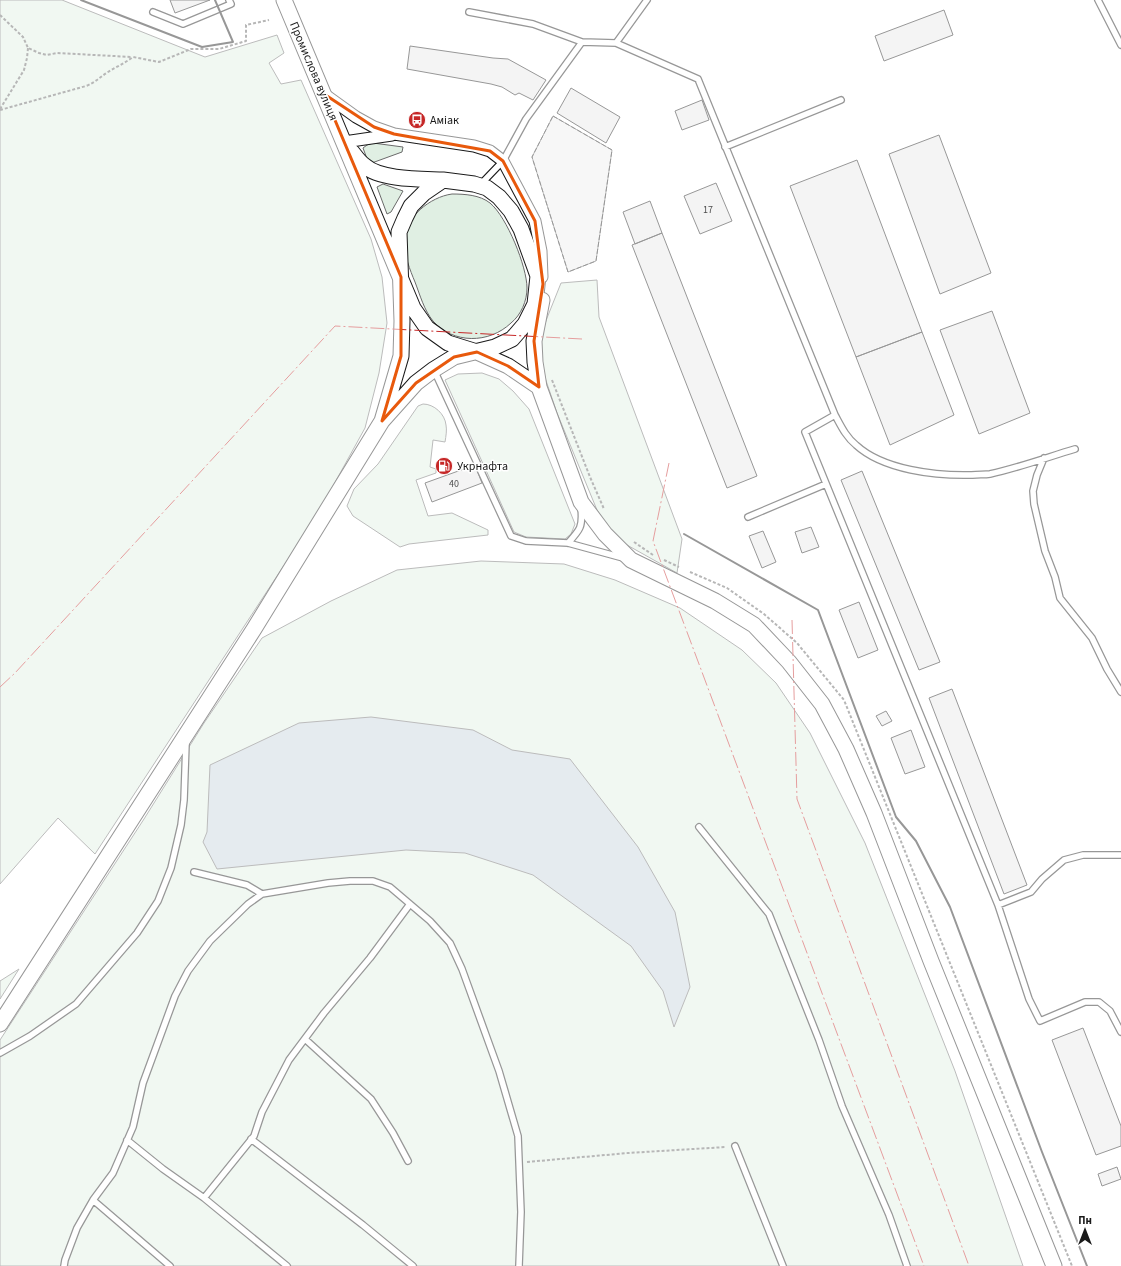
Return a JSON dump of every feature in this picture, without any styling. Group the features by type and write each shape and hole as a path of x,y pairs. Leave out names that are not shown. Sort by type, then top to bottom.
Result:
{"main road":[{"name":"Промислова вулиця","path":"284,0 413,308 427,328 448,343 477,352 508,366 539,386"},
{"path":"344,142 365,167 378,174 410,178 461,181 480,186 486,188 499,197 511,211 521,229 541,280 542,301 534,341 535,362 539,386 581,502 605,534 631,560 715,601 754,625 789,662 822,704 846,749 874,814 937,976 1054,1266"},
{"path":"382,420 401,356 402,321 399,232 411,206 424,193 443,180"},
{"path":"0,1024 254,629 382,420 416,382 433,370 454,357 495,348 512,339 525,324 535,304 541,280"}],"street":[{"path":"324,94 356,117 374,127 394,134 474,146 490,151 503,161 535,221 541,251 541,280"},
{"path":"344,142 394,134"}],"lane":[{"path":"153,12 183,24 231,4 229,0"},
{"path":"616,43 647,0"},
{"path":"1098,0 1121,45"},
{"path":"469,12 533,24 582,42 616,43 698,79 835,415 846,434 856,446 889,464 911,469 959,475 989,474 1075,449"},
{"path":"480,186 503,161 526,119 582,42"},
{"path":"725,147 841,100"},
{"path":"433,370 511,536 526,541 568,543 631,560"},
{"path":"835,415 805,432 998,905 1030,999 1040,1021 1085,1002 1099,1002 1110,1011 1121,1032"},
{"path":"1044,458 1037,475 1033,491 1034,504 1045,551 1055,577 1060,598 1092,638 1107,669 1121,692"},
{"path":"748,517 826,484"},
{"path":"568,543 578,532 582,521 581,502"},
{"path":"0,1053 30,1036 76,1004 137,933 158,901 171,868 181,825 184,800 186,734"},
{"path":"699,828 769,914 819,1040 842,1106 889,1215 907,1266"},
{"path":"998,905 1031,892 1042,879 1064,860 1083,855 1121,855"},
{"path":"194,872 247,884 262,894"},
{"path":"64,1266 77,1228 92,1200 114,1173 133,1127 143,1083 175,996 188,971 210,941 248,904 262,894 328,882 350,880 373,881 390,887 430,921 450,943 462,968 499,1071 518,1136 521,1212 519,1266"},
{"path":"204,1198 254,1136 262,1112 288,1060 324,1013 370,958 410,904"},
{"path":"305,1039 371,1099 393,1133 408,1161"},
{"path":"251,1139 363,1225 413,1266"},
{"path":"127,1140 163,1169 204,1198 287,1266"},
{"path":"735,1146 783,1266"},
{"path":"92,1200 170,1266"}],"path":[{"path":"0,15 23,37 28,48 24,70 0,109"},
{"path":"28,48 47,55 57,53 133,57 159,62 191,49 218,49 246,41 246,25 269,20"},
{"path":"0,109 86,86 96,82 109,71 117,68 133,57"},
{"path":"552,379 592,483 607,513"},
{"path":"629,539 658,558 727,588 764,614 797,643 844,700 1072,1266"},
{"path":"520,1163 628,1153 735,1146"}],"highlighted area":[{"path":"324,94 374,127 394,134 490,151 503,161 535,221 543,284 534,341 539,387 508,366 477,352 454,357 416,383 382,421 401,356 401,277"}],"green space":[{"path":"0,0 62,0 205,57 277,35 284,53 269,63 281,84 301,80 371,239 382,277 387,323 379,373 365,428 317,515 95,854 58,818 0,884"},
{"path":"373,143 403,147 402,152 369,164 363,148"},
{"path":"383,184 403,191 391,212 387,214 377,187"},
{"path":"452,194 482,198 490,203 503,219 515,243 524,268 527,288 526,298 518,316 502,330 482,338 461,337 451,334 441,329 433,321 422,302 405,252 405,232 414,216 435,199"},
{"path":"597,280 599,317 682,539 677,573 627,545 616,536 606,524 597,510 557,413 539,360 538,344 561,283"},
{"path":"482,373 499,379 513,391 529,409 575,524 571,534 565,539 526,537 514,532 445,380 458,374"},
{"path":"427,404 438,410 444,417 446,429 445,442 433,440 430,467 436,469 436,473 416,480 428,516 452,513 488,530 488,535 409,544 400,547 353,516 347,506 354,489 378,464 418,406"},
{"path":"481,561 564,564 615,580 680,608 742,650 776,683 810,733 865,843 955,1071 1023,1266 0,1266 0,1040 144,819 204,723 262,638 331,601 397,570"},
{"path":"19,969 0,999 0,981"}],"shaded area":[{"path":"553,116 612,150 596,261 568,272 532,157"},
{"path":"371,717 473,730 512,750 570,759 638,847 675,912 690,987 674,1027 663,991 631,946 533,875 465,853 406,850 217,869 203,842 207,832 210,765 299,723"}],"building":[{"path":"170,0 210,0 175,13"},
{"path":"944,10 953,35 884,61 875,36"},
{"path":"410,46 508,59 546,80 533,100 519,93 515,95 502,87 491,84 407,69"},
{"path":"571,88 620,117 606,143 557,113"},
{"path":"702,100 709,120 682,130 675,111"},
{"path":"939,135 991,273 940,294 889,154"},
{"path":"857,160 922,332 856,357 790,186"},
{"path":"716,183 732,221 700,234 684,196"},
{"path":"650,201 662,233 635,244 623,212"},
{"path":"662,233 757,476 727,488 632,245"},
{"path":"992,311 1030,413 979,434 940,330"},
{"path":"922,332 954,415 890,445 856,357"},
{"path":"475,465 482,483 432,502 425,483"},
{"path":"862,471 940,662 919,670 841,480"},
{"path":"811,527 819,547 802,553 795,532"},
{"path":"763,531 776,562 762,568 749,536"},
{"path":"859,602 878,650 858,658 839,610"},
{"path":"952,689 1027,885 1004,894 929,698"},
{"path":"886,711 892,721 882,726 876,716"},
{"path":"911,730 925,767 905,774 891,738"},
{"path":"1083,1028 1121,1126 1121,1146 1096,1155 1052,1040"},
{"path":"1117,1167 1121,1179 1102,1186 1098,1174"}],"fence":[{"path":"553,116 612,150 596,261 568,272 532,157 553,116"}],"wall":[{"path":"81,0 202,47 233,42 215,0"},
{"path":"684,534 818,610 896,817 916,841 950,907 1042,1152 1087,1266"}],"power":[{"path":"0,687 15,673 335,326 582,339"},
{"path":"669,463 653,541 924,1266"},
{"path":"792,620 797,799 969,1266"}],"place":[{"name":"Аміак","path":"417,120"},
{"name":"Укрнафта","path":"444,466"}]}
